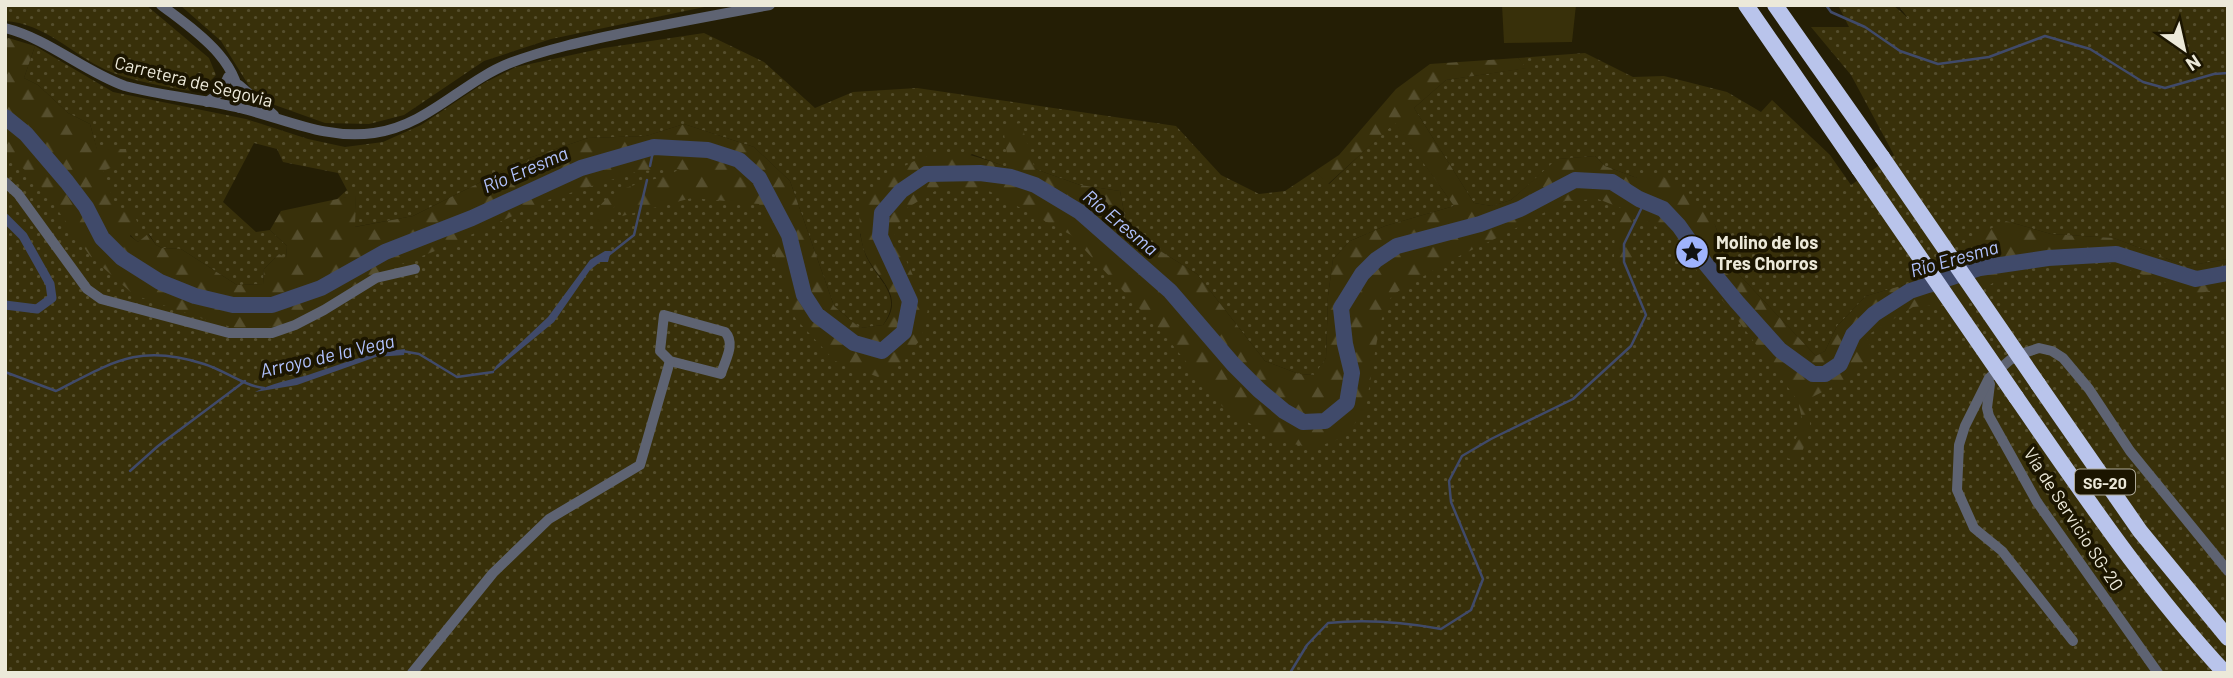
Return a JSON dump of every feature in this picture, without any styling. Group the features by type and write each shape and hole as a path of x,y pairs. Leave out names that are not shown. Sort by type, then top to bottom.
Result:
{"highway":[{"name":"SG-20","path":"1746,5 2121,548 2172,613 2225,673"},
{"name":"SG-20","path":"1775,5 2140,531 2228,638"}],"street":[{"path":"161,5 206,39 225,62 239,93 239,108"},
{"name":"Carretera de Segovia","path":"5,28 37,39 107,79 144,91 239,108 323,132 343,135 400,128 508,64 563,46 769,5"},
{"path":"207,102 223,89 230,78"},
{"path":"230,78 282,121"},
{"path":"5,182 18,194 87,289 101,299 229,333 272,333 324,310 376,278 415,269"},
{"path":"664,315 725,332 729,336 731,343 721,374 670,361 660,351 664,315"},
{"path":"2073,641 2001,551 1974,528 1957,490 1959,445 1965,426 1989,378 2010,360 2039,348 2052,351 2063,358 2089,389 2130,451 2228,571"},
{"path":"412,673 493,573 549,519 640,465 670,361"},
{"name":"Vía de Servicio SG-20","path":"1993,374 1987,399 1989,416 2037,502 2158,673"}],"green space":[{"path":"5,5 146,5 209,58 216,75 203,86 192,90 134,80 106,70 32,27 5,21"},
{"path":"180,5 714,5 551,39 484,61 404,115 369,124 325,123 272,104 251,89 221,41"},
{"path":"1502,5 1576,5 1572,42 1504,43"},
{"path":"1838,5 1893,5 1908,18 1898,5 2228,5 2228,259 2186,266 2114,238 2051,234 2006,221 1964,262 1914,282 1866,296 1837,326 1825,351 1816,356 1729,264 1715,225 1637,178 1605,166 1595,156 1558,159 1511,200 1492,206 1474,203 1414,108 1446,80 1526,68 1518,58 1585,53 1633,77 1664,76 1727,92 1761,112 1772,100 1830,155 1851,185 1894,155 1851,75 1811,27 1849,27"},
{"path":"704,33 764,62 815,108 853,92 917,88 1176,126 1221,175 1259,194 1285,191 1315,171 1329,184 1395,122 1454,206 1385,226 1350,241 1333,259 1328,296 1326,358 1315,375 1299,374 1265,361 1197,274 1143,240 1126,223 1120,191 1080,185 1035,169 1009,168 972,154 860,234 866,256 887,289 891,305 883,325 860,328 834,306 790,181 754,147 684,124 646,136 588,138 529,158 413,216 354,227 356,196 337,199 347,190 338,173 283,162 277,149 254,143 223,202 256,232 270,230 287,246 286,259 279,254 264,269 263,284 237,285 181,249 156,245 149,234 138,242 129,233 114,204 90,124 68,113 38,85 24,78 35,46 113,92 246,119 308,139 345,147 383,142 421,125 484,83 516,67 604,48"},
{"path":"5,37 35,46 24,78 38,85 68,113 90,124 97,149 126,149 128,161 103,171 118,213 131,207 138,224 130,236 138,242 148,234 156,245 162,248 181,249 237,285 263,284 264,269 279,254 286,258 287,246 270,230 281,211 356,195 355,227 413,216 529,158 588,138 646,136 684,124 754,147 790,181 834,306 860,328 883,325 891,312 892,300 864,250 860,228 861,207 869,192 913,161 940,153 953,152 979,157 1009,168 1003,127 1021,123 1035,169 1080,185 1120,191 1126,223 1143,240 1197,274 1265,361 1299,374 1314,375 1326,358 1328,296 1333,259 1350,241 1385,226 1454,206 1395,123 1328,184 1315,171 1339,155 1396,89 1430,64 1518,58 1527,68 1446,80 1414,108 1474,203 1492,206 1511,200 1557,159 1595,156 1605,166 1637,178 1647,173 1671,179 1686,191 1715,225 1729,264 1816,356 1825,351 1837,326 1866,296 1914,282 1964,262 1970,239 2006,221 2051,234 2114,238 2186,266 2228,259 2228,286 2198,294 2100,260 2059,256 2024,271 2008,272 1965,303 1913,307 1866,336 1874,355 1859,370 1806,400 1810,424 1798,461 1787,458 1803,423 1798,401 1728,307 1662,230 1635,215 1631,225 1633,271 1624,273 1614,259 1615,224 1621,208 1598,199 1565,201 1449,261 1392,295 1380,323 1365,412 1342,438 1314,448 1278,441 1222,406 1166,337 1071,235 989,191 935,191 907,208 894,233 928,309 921,339 898,366 878,377 835,361 795,318 759,204 692,198 622,216 617,203 600,228 592,220 599,207 619,191 680,169 639,171 548,200 435,251 373,275 318,309 281,326 240,329 134,295 90,256 38,182 5,152"},
{"path":"5,117 102,238 233,305 581,168 739,160 838,329 904,332 889,258 901,191 1011,177 1325,421 1341,308 1575,180 1639,199 1813,374 1874,314 2048,258 2116,254 2164,270 2228,273 2228,673 5,673"}],"water":[{"path":"605,251 611,251 608,262 600,262 590,270 554,322 492,373 496,366 548,317 590,260"},
{"path":"405,349 404,355 376,357 297,385 255,392 367,356"}],"waterway":[{"path":"1826,5 1831,12 1865,27 1900,51 1938,64 1989,57 2045,36 2090,49 2143,82 2165,88 2214,74 2228,73"},
{"name":"Río Eresma","path":"5,117 26,134 67,182 86,207 102,238 122,258 160,282 195,296 233,305 272,305 321,288 385,252 472,218 581,168 654,147 708,150 739,160 759,178 789,235 804,295 817,315 854,343 882,351 904,332 910,301 880,236 882,213 901,191 926,174 980,173 1011,177 1035,185 1080,212 1170,291 1259,390 1284,411 1303,422 1325,421 1347,403 1352,373 1341,308 1362,274 1376,260 1397,246 1480,224 1520,209 1575,180 1612,182 1639,199 1663,209 1737,302 1780,350 1813,374 1825,374 1840,364 1853,335 1874,314 1910,291 1980,268 2048,258 2116,254 2196,279 2228,273"},
{"name":"Arroyo de la Vega","path":"650,166 654,147"},
{"name":"Arroyo de la Vega","path":"606,257 634,235 647,180"},
{"path":"1290,673 1307,645 1328,623 1384,622 1441,629 1471,610 1483,579 1451,502 1449,481 1462,456 1573,399 1631,346 1646,315 1624,262 1624,244 1645,201"},
{"path":"5,218 23,236 50,284 52,298 37,309 5,305"},
{"name":"Arroyo de la Vega","path":"402,351 419,354 457,377 493,372"},
{"name":"Arroyo de la Vega","path":"5,372 56,391 111,364 161,355 204,364 264,388"},
{"path":"130,471 158,446 245,381"}],"place":[{"name":"Molino de los Tres Chorros","path":"1692,252"}]}
